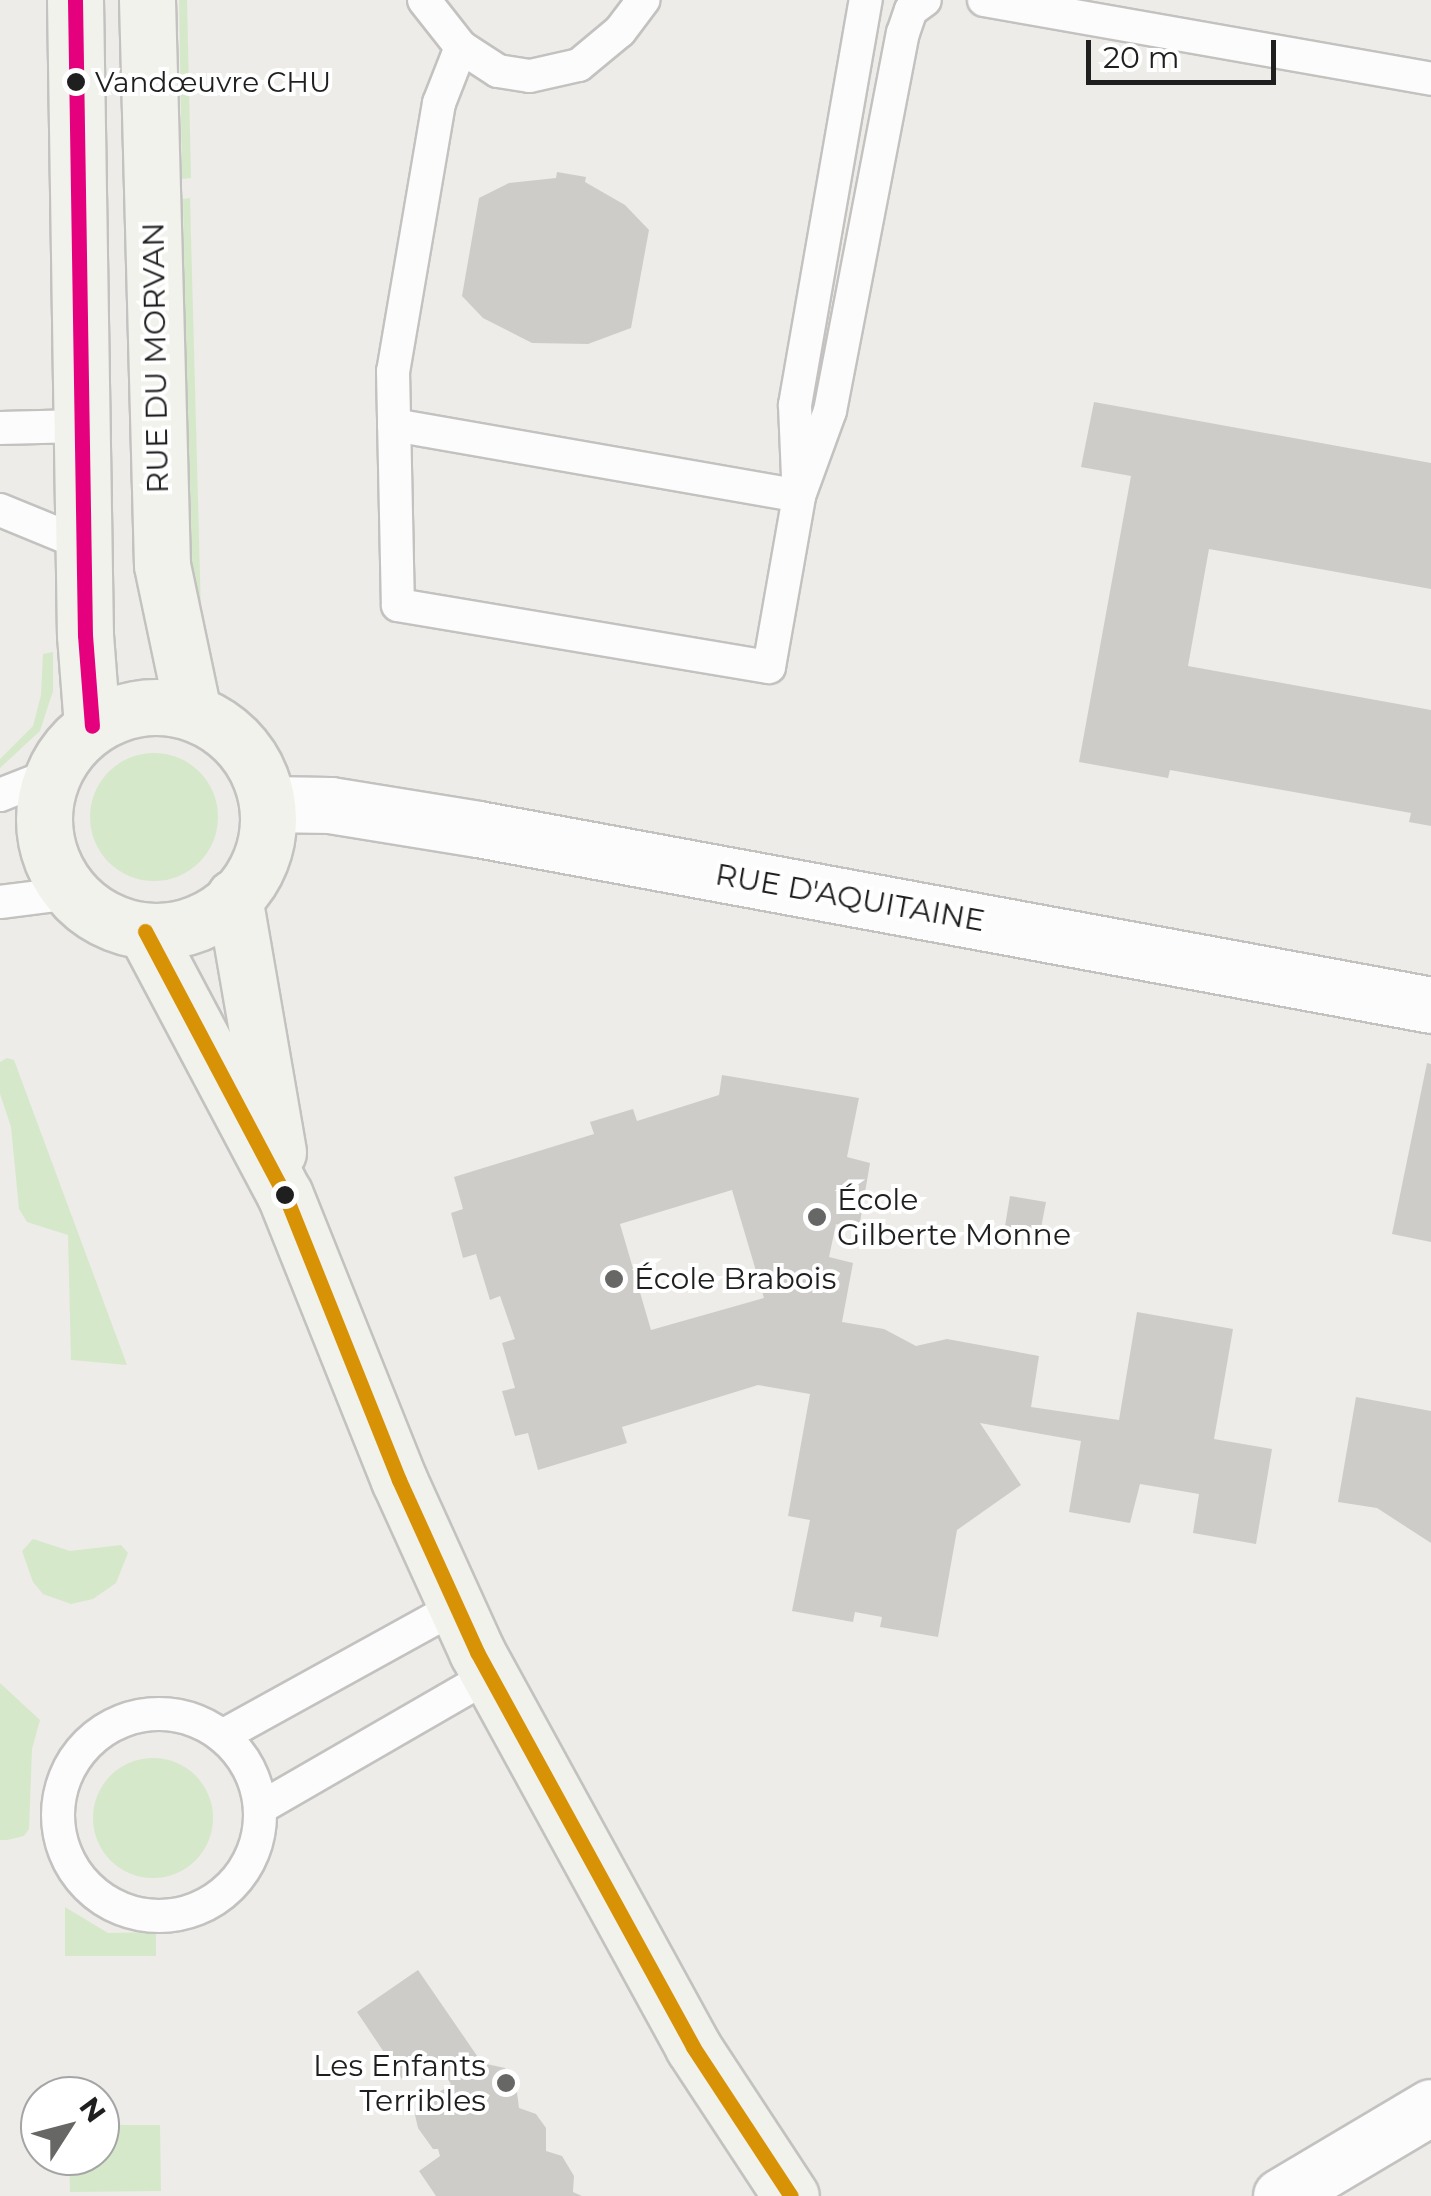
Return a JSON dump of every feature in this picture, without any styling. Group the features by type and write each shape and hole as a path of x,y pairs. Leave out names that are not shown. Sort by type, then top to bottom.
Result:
{"street":[{"path":"75,0 83,544 92,726"},
{"name":"RUE DU MORVAN","path":"147,0 162,565 193,712"},
{"path":"159,706 193,712 229,733 255,765 268,804 266,846 249,882 222,911 186,928 145,931 105,919 72,893 50,857 44,815 53,774 70,746 92,726 124,710 159,706"},
{"name":"RUE D'AQUITAINE","path":"268,804 330,805 478,829 1431,1005"},
{"path":"234,898 285,1195"},
{"path":"145,931 285,1195 399,1480 490,1675 693,2048 790,2196"},
{"path":"1281,2196 1431,2108"}],"lane":[{"path":"424,0 461,47 498,71 530,76 561,72 598,51 644,0"},
{"path":"798,496 795,405 866,0"},
{"path":"461,47 439,103 394,371 398,605 769,668 798,496 830,411 903,34 911,10 924,0"},
{"path":"984,0 1090,10 1431,79"},
{"path":"394,425 798,496"},
{"path":"0,428 82,426"},
{"path":"0,510 83,544"},
{"path":"0,795 53,774"},
{"path":"0,902 72,893"},
{"path":"222,1736 456,1606"},
{"path":"260,1808 490,1675"},
{"path":"142,1714 168,1714 196,1721 222,1736 241,1756 254,1781 260,1808 250,1860 216,1900 191,1911 161,1916 116,1906 79,1879 63,1851 58,1820 60,1788 73,1760 95,1735 142,1714"}],"green space":[{"path":"179,0 187,0 191,178 182,179"},
{"path":"190,198 201,614 190,614 183,199"},
{"path":"53,652 53,691 40,731 0,768 0,759 33,726 41,695 43,654"},
{"path":"154,753 179,758 199,772 213,792 218,817 213,842 199,862 179,876 154,881 129,876 109,862 95,842 90,817 95,792 109,772 129,758"},
{"path":"14,1060 127,1365 71,1360 68,1235 27,1222 19,1209 11,1127 0,1094 0,1062"},
{"path":"33,1539 70,1551 121,1545 128,1553 116,1583 93,1599 71,1604 43,1594 33,1582 22,1551"},
{"path":"0,1683 40,1720 32,1749 29,1829 24,1836 7,1840 0,1840"},
{"path":"153,1758 176,1762 196,1775 209,1795 213,1818 209,1841 196,1861 176,1874 153,1878 130,1874 110,1861 97,1841 93,1818 97,1795 110,1775 130,1762"},
{"path":"65,1907 108,1933 156,1932 156,1956 65,1956"},
{"path":"120,2125 160,2125 161,2191 70,2192 70,2176 120,2176"}],"building":[{"path":"557,172 586,177 585,182 625,205 649,230 631,328 588,344 532,343 483,318 462,296 479,198 509,183 556,178"},
{"path":"1094,402 1431,463 1431,589 1209,549 1188,666 1431,710 1431,826 1409,822 1411,813 1170,770 1168,778 1079,762 1131,476 1081,467"},
{"path":"1427,1063 1431,1064 1431,1242 1392,1234"},
{"path":"722,1075 859,1098 847,1157 870,1163 859,1228 836,1224 829,1257 853,1263 842,1322 884,1329 916,1346 947,1339 1039,1356 1031,1407 1119,1420 1137,1312 1233,1329 1214,1439 1272,1449 1256,1544 1193,1533 1199,1494 1140,1484 1130,1523 1069,1512 1081,1441 980,1423 1021,1485 957,1530 938,1637 880,1627 882,1617 855,1612 853,1622 792,1611 810,1520 788,1516 810,1394 758,1385 622,1427 627,1443 538,1470 528,1433 515,1436 502,1391 515,1388 502,1343 515,1339 500,1296 490,1300 476,1254 463,1258 451,1213 463,1209 454,1177 594,1134 590,1122 633,1109 637,1121 719,1095","holes":["732,1190 764,1298 651,1330 620,1224"]},
{"path":"1010,1196 1046,1202 1040,1233 1005,1226"},
{"path":"1356,1397 1431,1411 1431,1543 1377,1508 1338,1502"},
{"path":"418,1970 482,2063 505,2068 507,2072 501,2077 510,2089 516,2085 519,2108 536,2114 546,2128 546,2151 562,2156 574,2176 573,2192 582,2196 436,2196 419,2171 440,2156 418,2128 415,2115 418,2107 451,2084 432,2056 402,2079 357,2012"}],"transit line":[{"path":"75,0 85,635 92,726"},
{"path":"145,931 285,1195 399,1480 477,1652 693,2047 791,2196"}],"place":[{"name":"Vandœuvre CHU","path":"76,82"},
{"name":"École Gilberte Monne","path":"817,1217"},
{"name":"École Brabois","path":"614,1279"},
{"name":"Les Enfants Terribles","path":"506,2083"}]}
